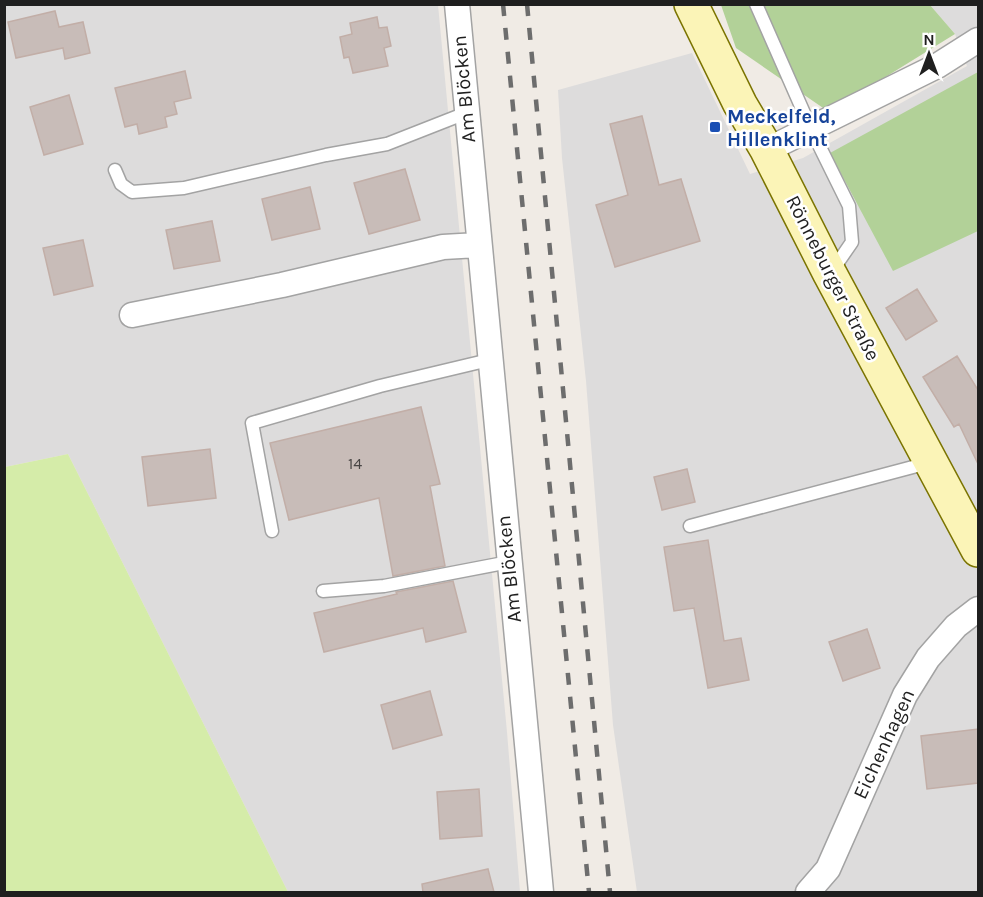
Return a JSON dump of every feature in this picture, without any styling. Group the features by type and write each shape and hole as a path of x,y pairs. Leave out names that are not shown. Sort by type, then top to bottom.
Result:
{"street":[{"name":"Am Blöcken","path":"456,4 541,892"},
{"name":"Rönneburger Straße","path":"692,4 740,104 767,150 930,463 978,547"},
{"path":"767,150 937,66 978,40"},
{"path":"132,315 282,285 443,248 478,245"},
{"name":"Eichenhagen","path":"808,892 828,869 905,695 928,658 956,626 978,609"}],"lane":[{"path":"756,4 811,129 849,206 852,242 830,274"},
{"path":"115,170 121,184 132,192 183,188 326,155 387,144 466,113"},
{"path":"272,531 252,423 380,386 489,360"},
{"path":"690,526 930,463"},
{"path":"323,591 384,586 508,562"}],"shaded area":[{"path":"4,5 438,5 520,892 288,892 68,454 5,467"},
{"path":"930,5 978,5 978,892 637,892 613,725 586,381 562,158 558,90 692,53 750,174 803,158 967,66 955,34"}],"green space":[{"path":"721,5 930,5 955,34 829,112 736,48"},
{"path":"978,72 978,231 893,271 830,153"},
{"path":"68,454 288,892 5,892 5,467"}],"building":[{"path":"55,11 59,27 83,22 90,53 65,59 63,48 16,58 8,22"},
{"path":"377,17 379,28 387,27 391,46 384,48 388,66 353,73 349,57 344,58 340,37 352,34 350,23"},
{"path":"185,71 191,98 174,102 177,114 165,117 167,127 139,134 137,124 125,127 115,88"},
{"path":"69,95 83,144 44,155 30,107"},
{"path":"642,116 659,185 681,179 700,241 615,267 596,205 628,195 610,124"},
{"path":"405,169 420,220 369,234 354,183"},
{"path":"310,187 320,229 272,240 262,199"},
{"path":"212,221 220,261 174,269 166,230"},
{"path":"83,240 93,286 54,295 43,248"},
{"path":"917,289 937,321 906,340 886,308"},
{"path":"957,356 978,390 978,464 959,424 954,427 923,377"},
{"path":"421,407 440,484 430,486 445,566 393,576 379,498 289,520 270,443"},
{"path":"210,449 216,498 148,506 142,457"},
{"path":"687,469 695,502 662,510 654,477"},
{"path":"708,540 724,641 741,638 749,680 708,688 694,608 674,611 664,547"},
{"path":"453,581 466,632 426,642 423,628 324,652 314,613 397,594 396,592"},
{"path":"867,629 880,668 843,681 829,642"},
{"path":"430,691 442,735 393,749 381,705"},
{"path":"978,729 978,783 927,789 921,736"},
{"path":"479,789 482,836 440,839 437,792"},
{"path":"488,869 494,892 423,892 422,884"}],"railway":[{"path":"503,4 589,892"},
{"path":"527,4 610,892"}],"place":[{"name":"Meckelfeld, Hillenklint","path":"715,127"}]}
